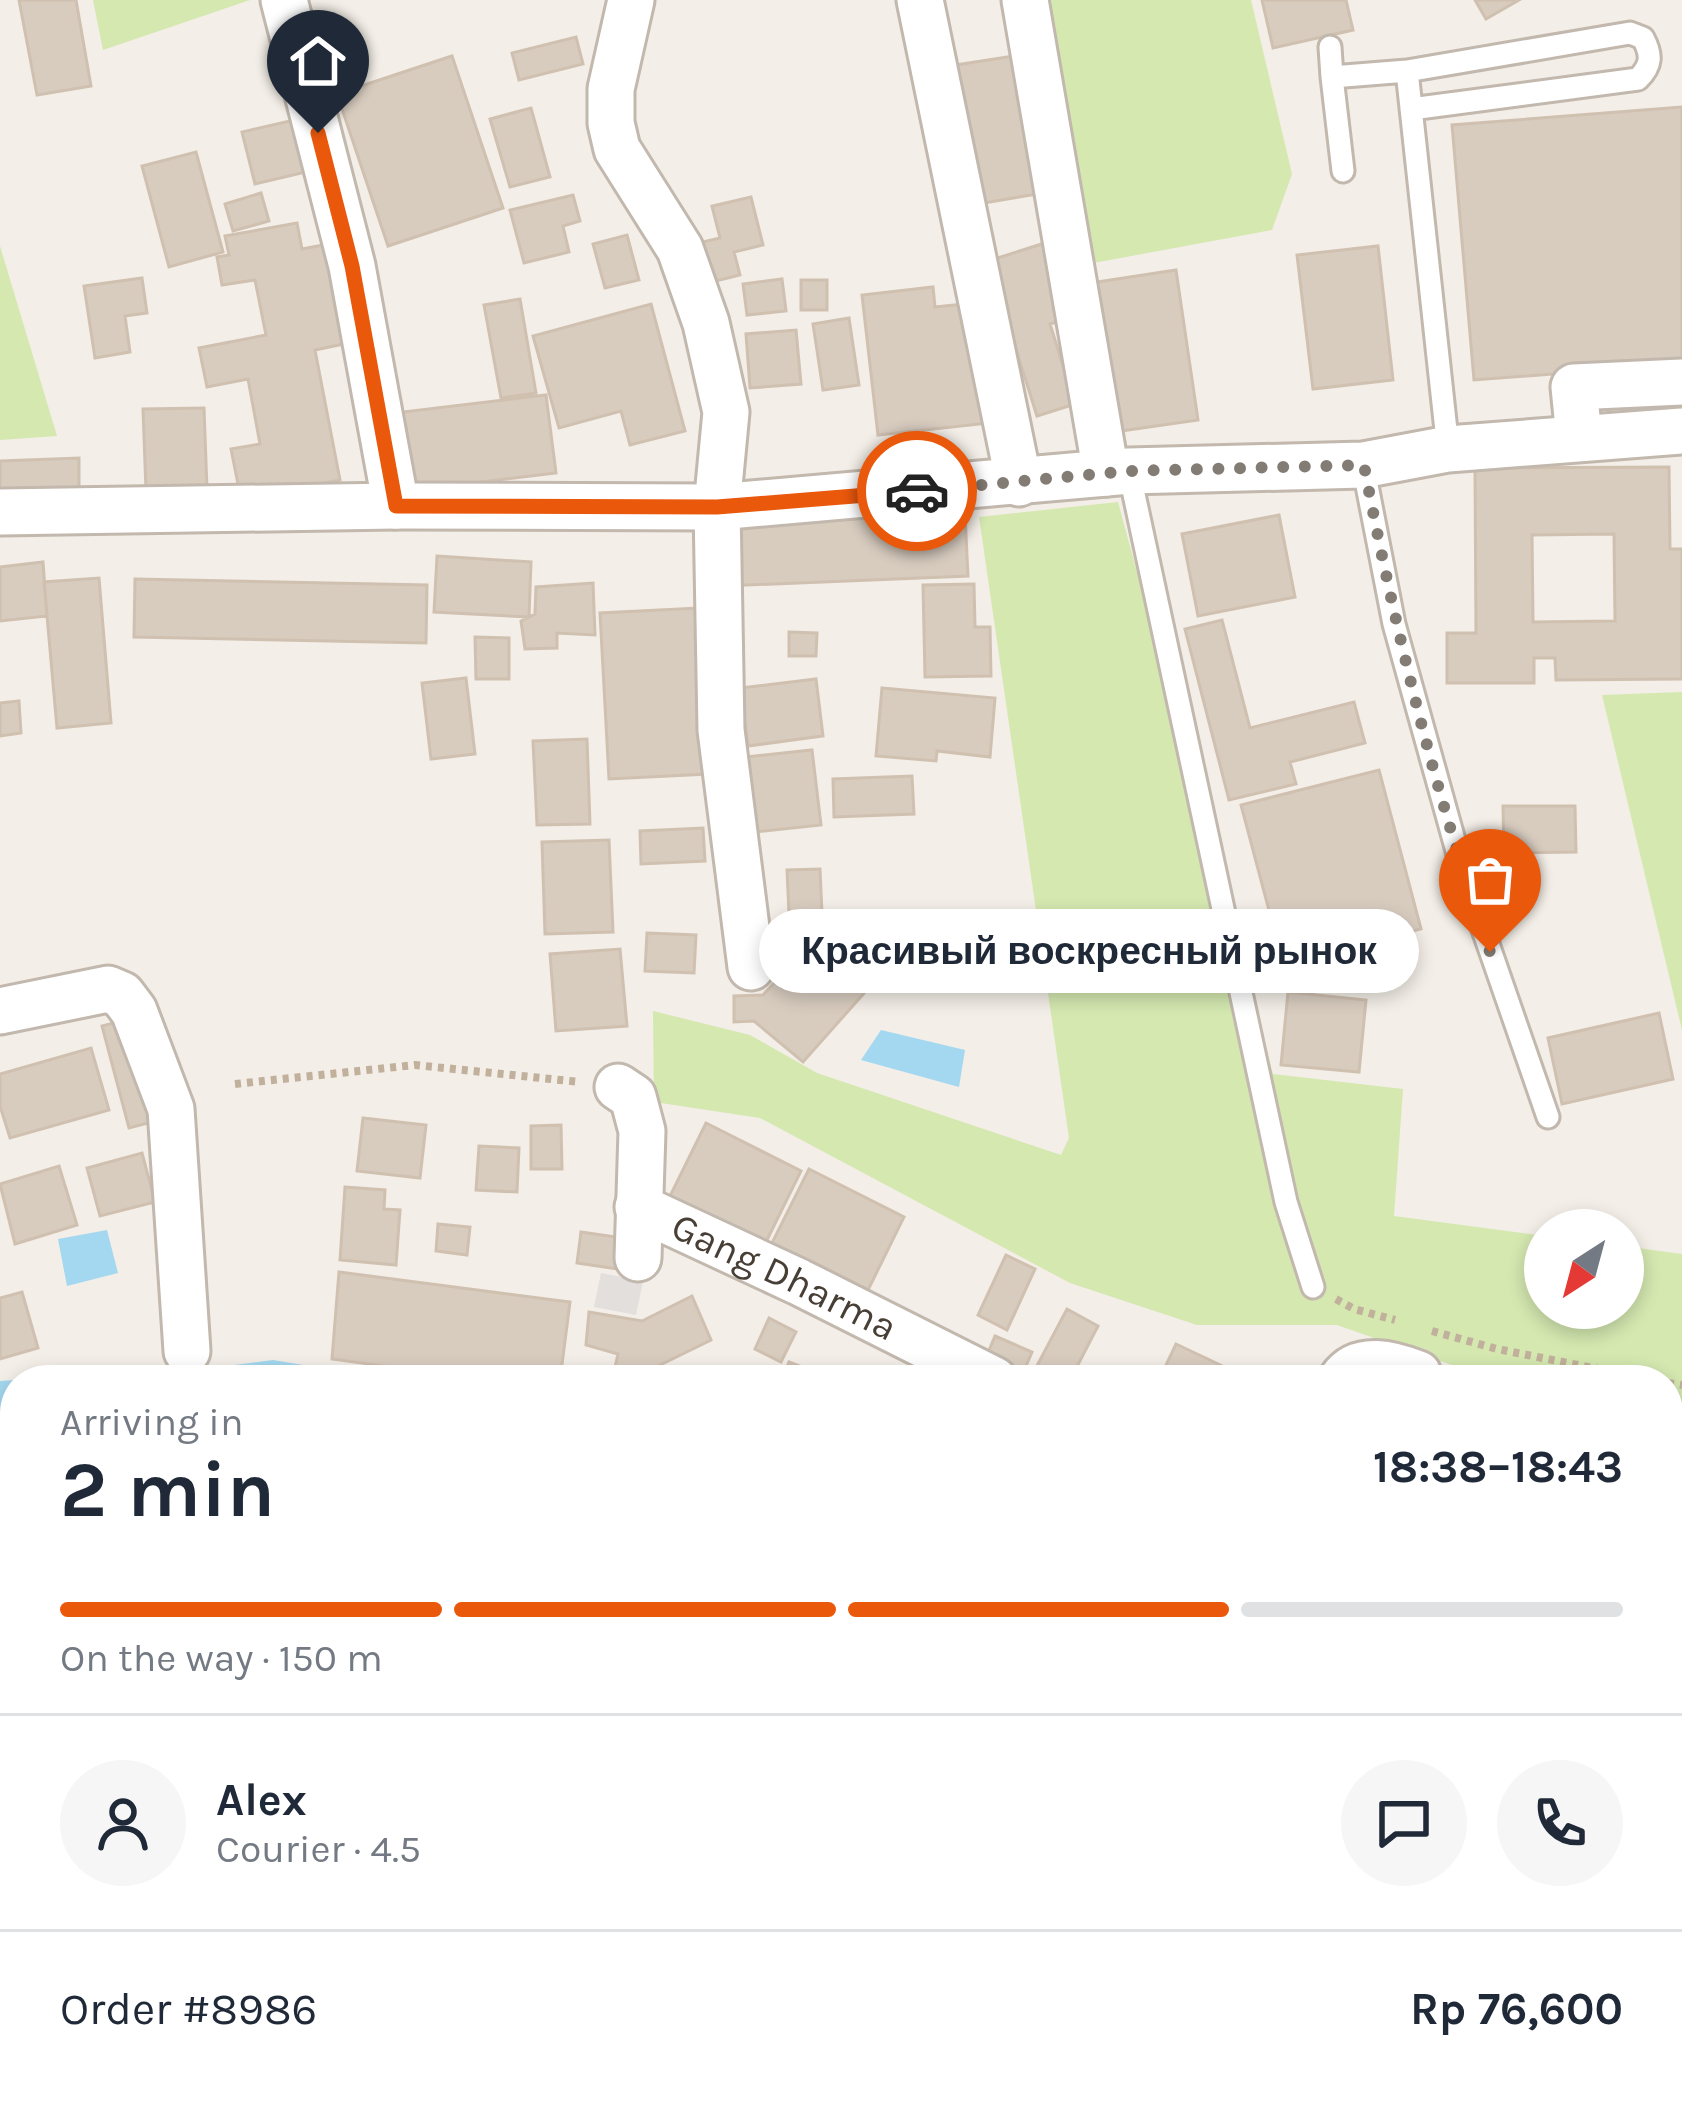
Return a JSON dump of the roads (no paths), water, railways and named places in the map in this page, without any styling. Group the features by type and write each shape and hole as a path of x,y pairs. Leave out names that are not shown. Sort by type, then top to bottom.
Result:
{"street":[{"path":"284,0 352,266 396,506"},
{"path":"632,0 611,88 610,123 617,149 680,249 706,323 726,412 717,507 724,771 751,967"},
{"path":"920,0 1018,483"},
{"path":"1025,0 1118,472"},
{"path":"1579,437 1574,387 1682,382"},
{"path":"0,512 717,507 1118,472 1364,465 1448,449 1682,431"},
{"path":"0,1011 108,989 122,995 134,1011 171,1109 187,1352"},
{"name":"Gang Dharma","path":"618,1087 633,1097 639,1114 638,1258"},
{"name":"Gang Dharma","path":"638,1207 963,1365"}],"lane":[{"path":"1332,77 1407,71 1630,33 1643,38 1651,52 1648,68 1638,79 1411,109"},
{"path":"1330,47 1342,171"},
{"path":"1407,71 1448,449"},
{"path":"1364,465 1394,624 1456,847 1547,1118"},
{"path":"1118,472 1286,1202 1313,1287"}],"water":[{"path":"881,1030 965,1050 959,1087 861,1060"},
{"path":"107,1230 118,1273 67,1286 58,1239"},
{"path":"273,1360 303,1365 234,1365"}],"place":[{"name":"Красивый воскресный рынок","path":"1490,952"}]}
